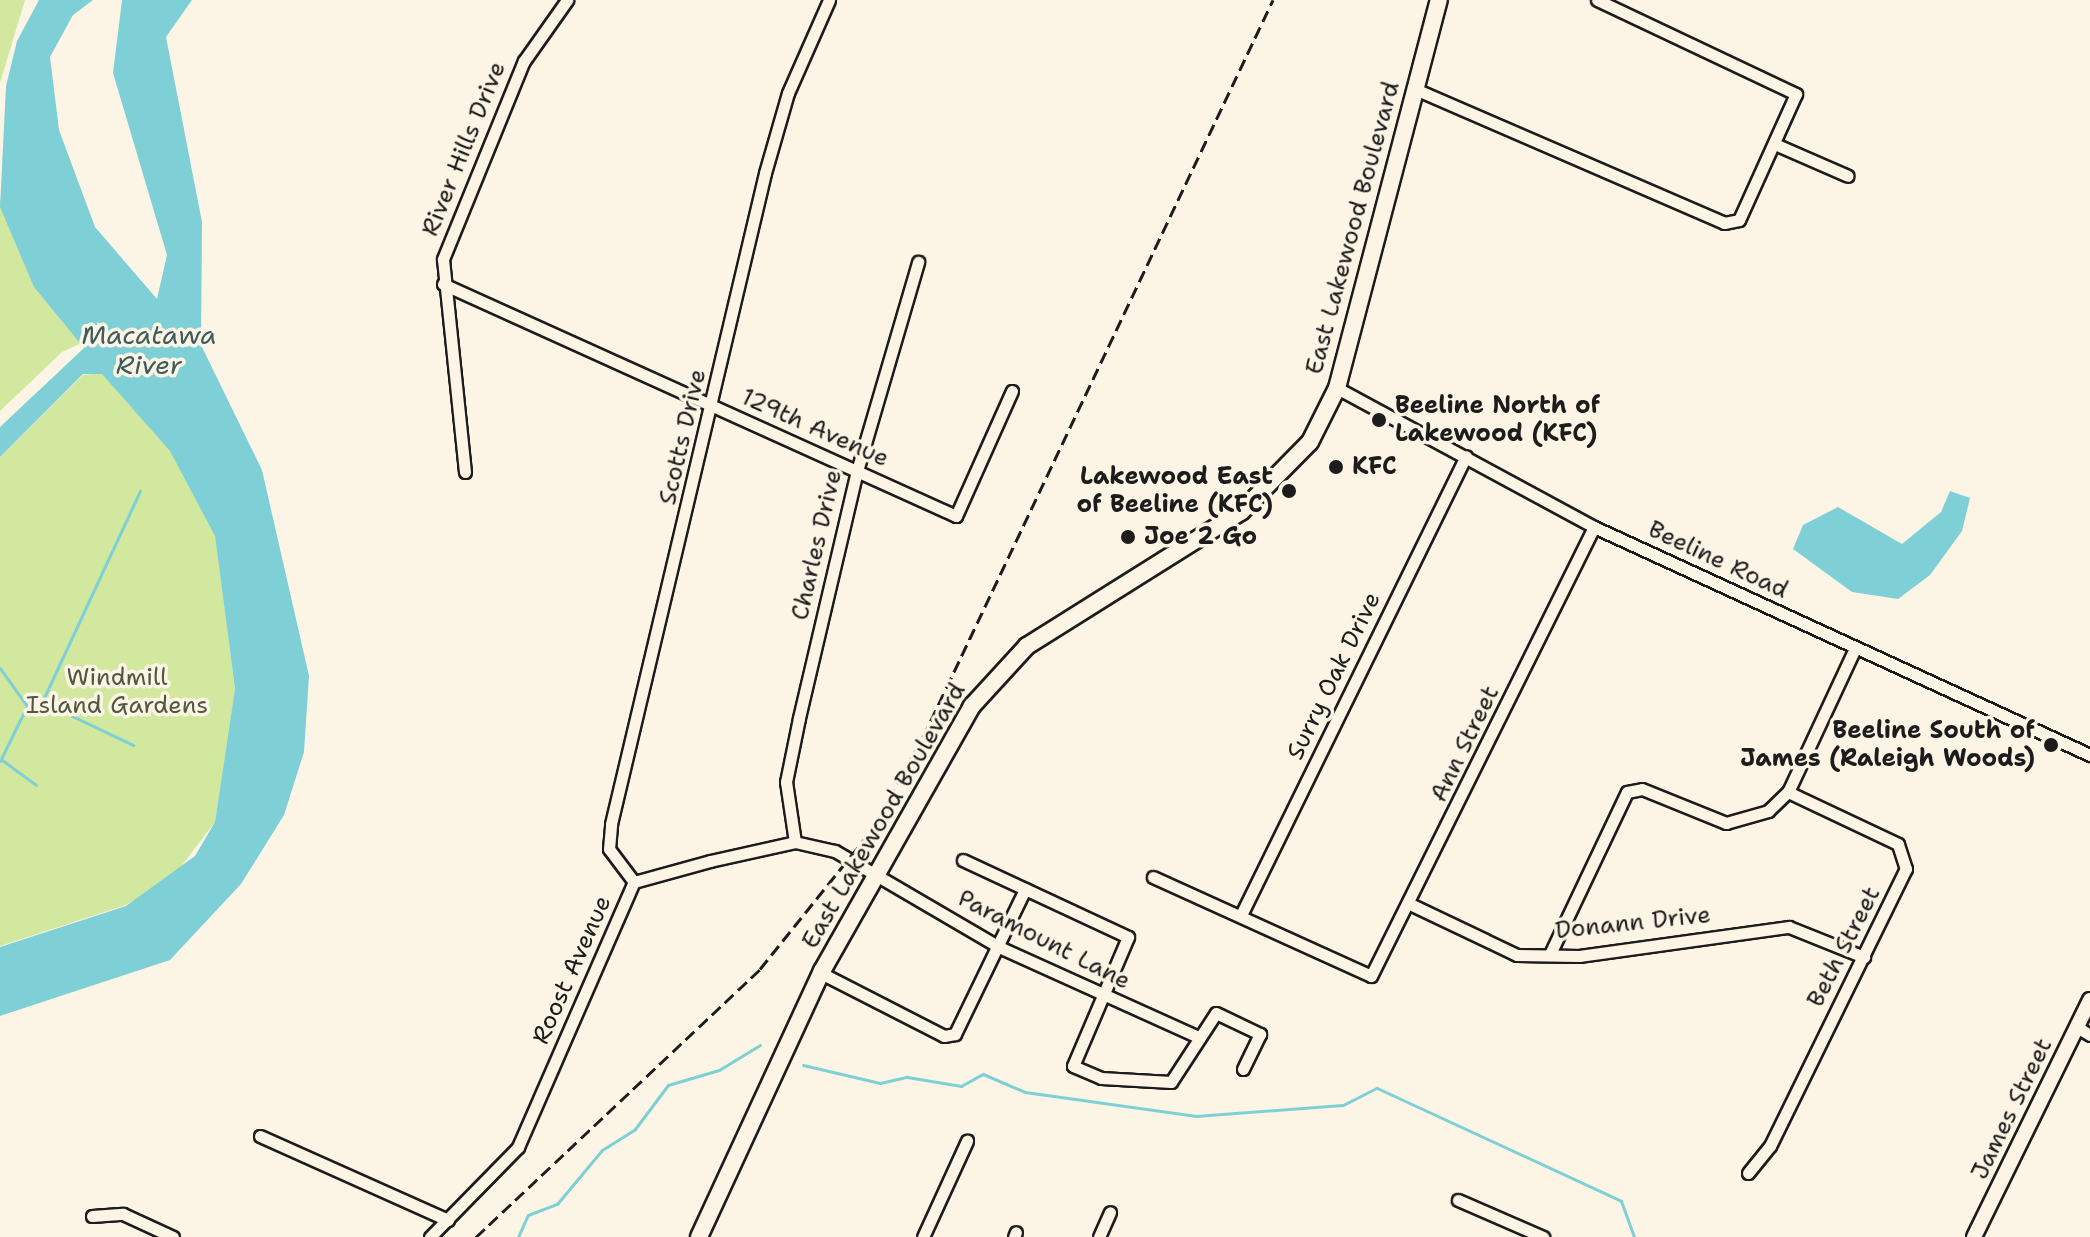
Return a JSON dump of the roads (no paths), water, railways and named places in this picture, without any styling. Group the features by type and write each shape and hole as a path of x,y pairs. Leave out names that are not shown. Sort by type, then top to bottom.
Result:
{"main road":[{"name":"East Lakewood Boulevard","path":"702,1236 821,973 874,874 967,714 1007,665 1052,627 1268,490 1310,442 1337,388 1439,0"}],"street":[{"name":"River Hills Drive","path":"465,472 443,284 447,248 524,61 567,0"},
{"name":"Scotts Drive","path":"634,882 609,849 611,824 714,407 765,173 788,93 829,0"},
{"path":"1415,89 1724,223 1739,220 1777,145 1796,94 1597,0"},
{"path":"1777,145 1848,176"},
{"name":"Charles Drive","path":"795,842 786,782 857,471 918,262"},
{"name":"129th Avenue","path":"443,284 956,516 1012,391"},
{"name":"Beeline Road","path":"1337,388 1594,527 2090,755"},
{"name":"Surry Oak Drive","path":"1241,915 1466,456"},
{"name":"Ann Street","path":"1241,915 1371,976 1412,905 1594,527"},
{"path":"1550,954 1627,792 1642,789 1738,824 1788,792 1855,648"},
{"name":"Beth Street","path":"1748,1173 1770,1146 1901,883 1904,856 1898,844 1788,792"},
{"name":"Roost Avenue","path":"430,1237 518,1147 634,882 795,842 835,851 874,874"},
{"path":"963,860 1128,937 1073,1066 1087,1072 1171,1082 1216,1013 1260,1034 1243,1069"},
{"name":"Paramount Lane","path":"874,874 999,947 1198,1037"},
{"path":"1153,877 1241,915"},
{"path":"821,973 944,1036 955,1034 1025,889"},
{"name":"Donann Drive","path":"1412,905 1517,955 1789,927 1864,957"},
{"name":"James Street","path":"1974,1237 2083,1031 2090,1000"},
{"path":"260,1136 448,1220"},
{"path":"923,1237 967,1141"},
{"path":"1458,1200 1543,1237"},
{"path":"1099,1237 1110,1212"},
{"path":"92,1216 123,1214 173,1237"}],"water":[{"name":"Macatawa River","path":"39,0 93,0 73,15 50,57 59,130 95,227 157,299 167,255 113,73 122,0 192,0 166,37 202,222 201,345 262,470 309,676 304,752 284,815 241,884 170,960 0,1016 0,947 126,906 195,856 215,822 235,689 215,536 170,451 102,374 83,374 0,457 0,427 84,348 34,287 0,207 6,86 17,41"},
{"path":"1950,491 1970,498 1962,531 1930,575 1898,599 1852,592 1793,549 1803,525 1838,507 1902,544 1941,512"}],"waterway":[{"path":"0,668 27,706 42,702 140,491"},
{"path":"43,702 133,745"},
{"path":"0,761 26,708"},
{"path":"2,760 36,785"},
{"path":"518,1237 528,1215 557,1204 602,1150 635,1129 668,1085 719,1070 760,1045"},
{"path":"803,1065 880,1083 907,1077 961,1086 983,1074 1025,1092 1196,1116 1343,1105 1377,1088 1621,1201 1634,1237"}],"railway":[{"path":"476,1237 760,969 871,831 923,737 1273,0"}],"place":[{"name":"Beeline North of Lakewood (KFC)","path":"1379,420"},
{"name":"KFC","path":"1336,467"},
{"name":"Lakewood East of Beeline (KFC)","path":"1289,491"},
{"name":"Joe 2 Go","path":"1128,537"},
{"name":"Beeline South of James (Raleigh Woods)","path":"2051,745"}],"park label":[{"name":"Windmill Island Gardens","path":"117,692"}]}
